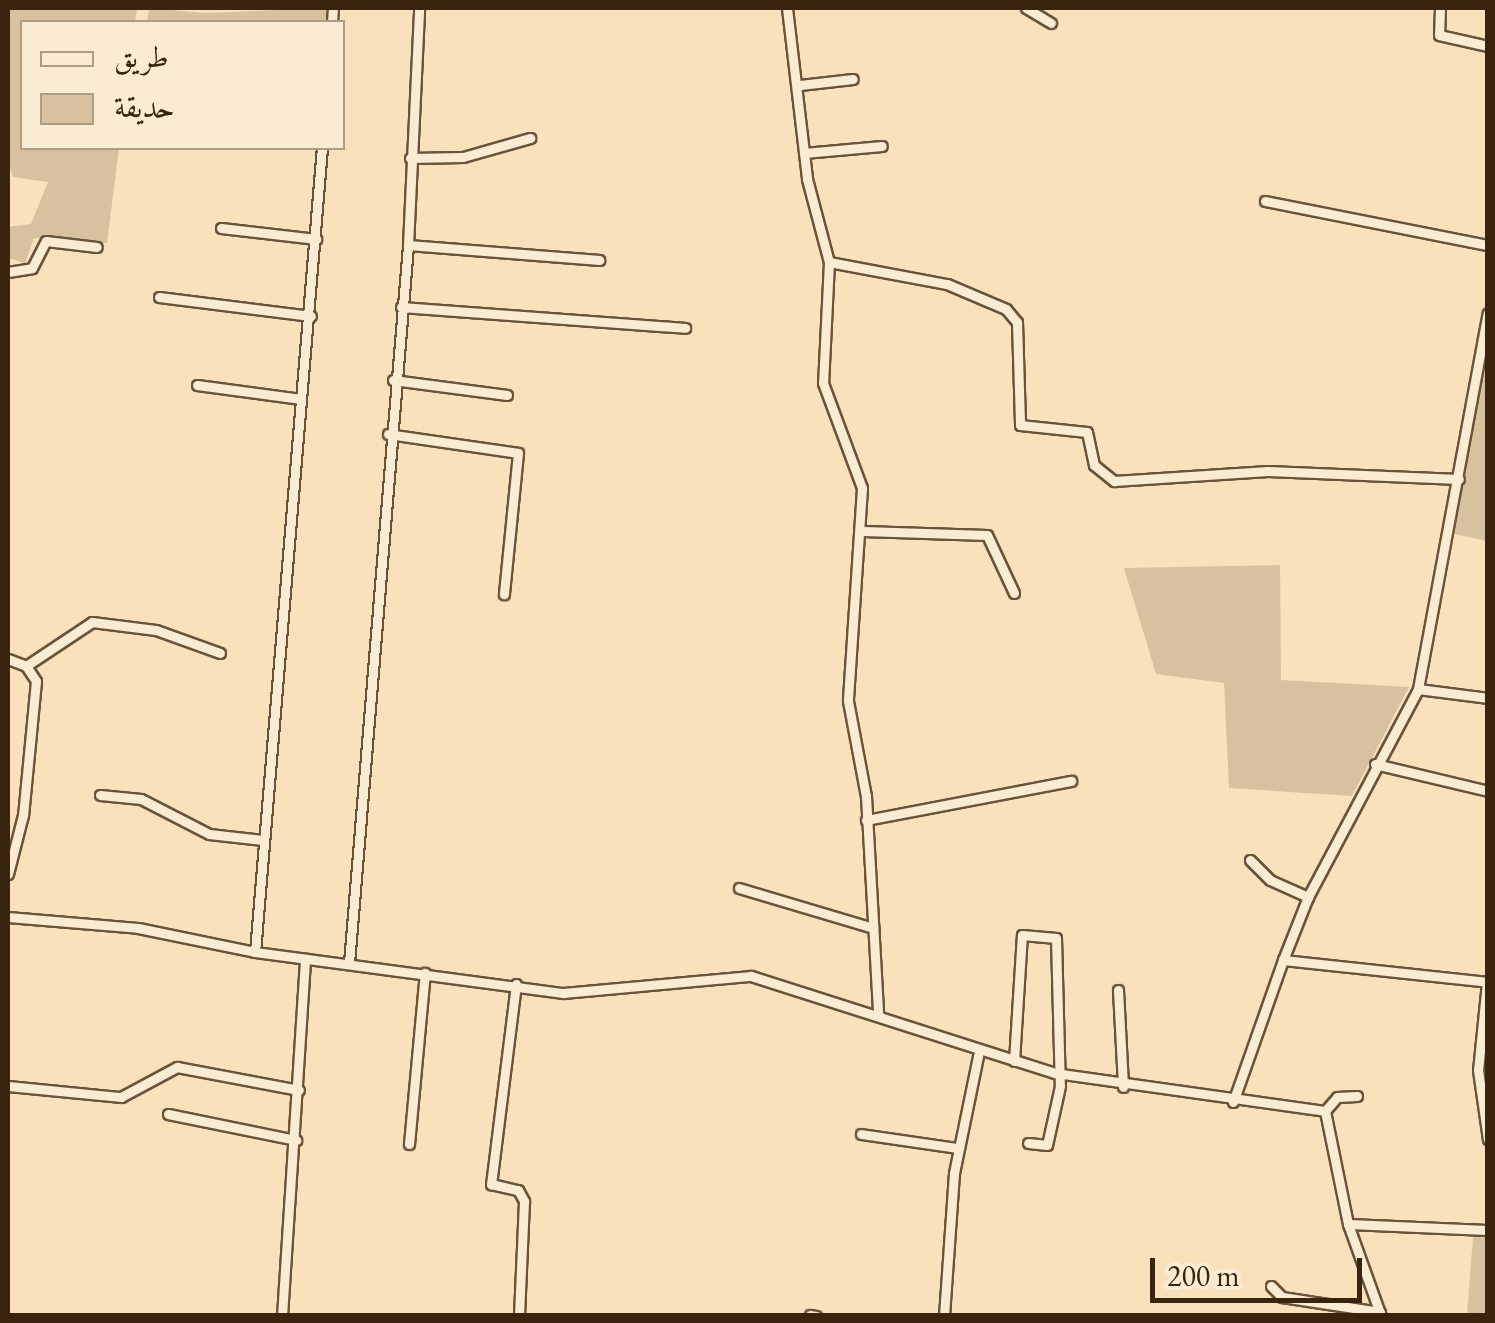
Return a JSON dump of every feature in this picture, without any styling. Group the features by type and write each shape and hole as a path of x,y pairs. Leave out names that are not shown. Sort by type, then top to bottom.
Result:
{"street":[{"path":"349,963 388,434 408,245 419,8"},
{"path":"786,8 800,85 804,154 829,262 823,382 856,461 863,531 848,701 866,820 878,1014"},
{"path":"1026,8 1052,23"},
{"path":"1440,8 1438,34 1488,46"},
{"path":"800,85 853,78"},
{"path":"410,158 463,157 530,138"},
{"path":"804,154 882,146"},
{"path":"255,952 322,150"},
{"path":"1264,202 1488,246"},
{"path":"221,228 316,239"},
{"path":"8,272 32,268 46,241 97,247"},
{"path":"408,245 600,260"},
{"path":"829,262 947,284 1006,309 1017,322 1020,424 1087,432 1094,465 1114,480 1268,471 1458,479"},
{"path":"159,297 311,316"},
{"path":"401,307 685,328"},
{"path":"1233,1102 1308,897 1418,689 1488,313"},
{"path":"394,380 507,395"},
{"path":"198,385 301,399"},
{"path":"388,434 518,453 504,594"},
{"path":"863,531 986,535 1014,593"},
{"path":"26,666 92,622 156,630 220,653"},
{"path":"8,659 26,666 36,680 22,816 8,874"},
{"path":"1418,689 1488,698"},
{"path":"1375,764 1488,792"},
{"path":"866,820 1071,781"},
{"path":"100,794 142,799 209,834 263,840"},
{"path":"1250,860 1270,880 1308,897"},
{"path":"739,888 873,928"},
{"path":"8,917 138,928 255,952 593,992 729,974 878,1014 890,1025 1061,1074 1122,1087 1325,1111"},
{"path":"1014,1061 1022,935 1056,938 1061,1074 1047,1145 1028,1143"},
{"path":"282,1316 305,959"},
{"path":"1283,960 1487,982 1478,1070 1488,1139"},
{"path":"409,1144 425,973"},
{"path":"516,984 491,1184 518,1190 524,1201 519,1316"},
{"path":"1118,990 1122,1087"},
{"path":"944,1316 957,1148 980,1051"},
{"path":"8,1086 121,1097 177,1068 298,1090"},
{"path":"1325,1111 1337,1097 1357,1096"},
{"path":"1271,1286 1282,1297 1381,1314 1348,1224 1325,1111"},
{"path":"168,1114 296,1140"},
{"path":"861,1134 957,1148"},
{"path":"1348,1224 1488,1230"}],"green space":[{"path":"9,8 137,8 135,20 20,20 20,150 119,150 107,243 34,238 25,263 8,258 8,227 31,224 48,182 13,177 8,161"},
{"path":"149,8 204,13 328,8 326,20 147,20"},
{"path":"1487,341 1487,541 1454,534"},
{"path":"1280,565 1281,680 1409,687 1352,796 1229,788 1224,683 1156,674 1124,568"},
{"path":"1487,1236 1487,1315 1467,1315 1473,1237"}]}
